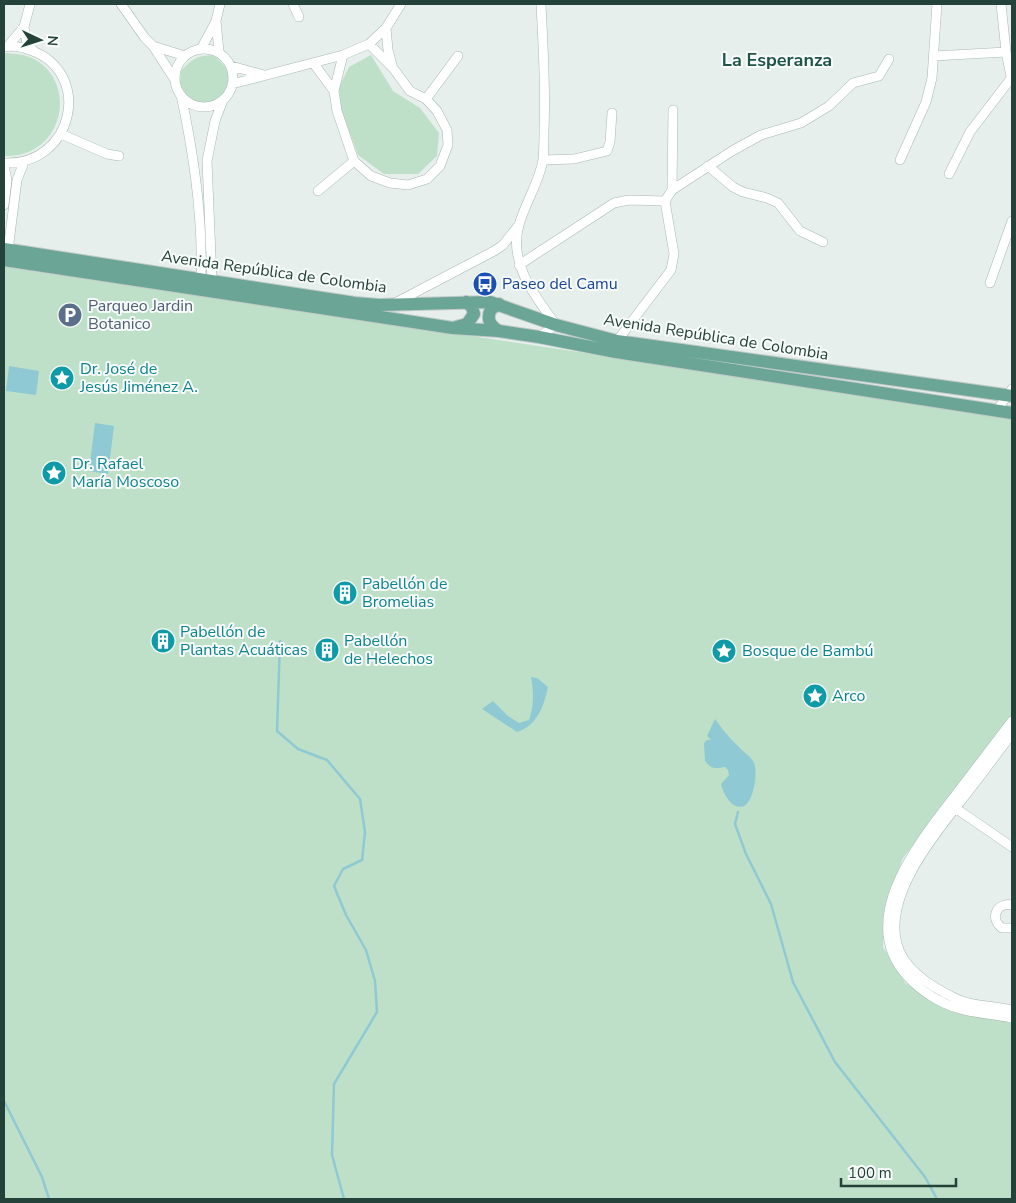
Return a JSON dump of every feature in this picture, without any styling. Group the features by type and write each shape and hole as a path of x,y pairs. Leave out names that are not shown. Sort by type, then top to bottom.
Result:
{"main road":[{"name":"Avenida República de Colombia","path":"5,253 379,305 490,302 556,325 617,342 1011,394"},
{"name":"Avenida República de Colombia","path":"5,253 453,328 499,331 539,337 616,352 1012,412"},
{"path":"453,328 467,324 472,319 474,310 466,302"},
{"path":"499,304 491,309 488,320 499,331"}],"street":[{"path":"4,206 8,180 4,165 24,162 38,157 51,147 61,134 69,108 66,88 57,70 48,60 26,44 24,27 30,4"},
{"path":"120,4 153,46 176,80 181,95 192,142 206,280"},
{"path":"201,49 216,21 220,4"},
{"path":"293,4 300,17"},
{"path":"232,84 314,64 369,44 386,28 401,4"},
{"path":"539,337 556,325 525,279 519,265 518,247 519,226 543,160 545,102 541,4"},
{"path":"900,160 926,102 932,78 937,4"},
{"path":"1001,4 1006,52 1012,81"},
{"path":"216,21 219,52"},
{"path":"6,46 24,27"},
{"path":"386,28 388,50 393,68"},
{"path":"343,55 334,91 337,111 354,161 371,176 390,183 408,185 427,179 440,166 448,145 447,130 437,111 426,99 410,91 393,68 369,44"},
{"path":"6,46 22,47 36,52"},
{"path":"153,46 185,56"},
{"path":"176,80 179,63 192,51 201,49 219,52 231,66 233,75 232,84 215,121 206,161 206,280"},
{"path":"934,56 1006,52"},
{"path":"426,99 458,56"},
{"path":"617,342 671,270 674,254 665,201 672,190 732,151 762,136 801,123 829,106 853,83 879,76 889,59"},
{"path":"314,64 334,91"},
{"path":"231,66 267,75"},
{"path":"949,174 970,132 1012,77"},
{"path":"181,95 187,101 196,105 205,106 223,100"},
{"path":"672,190 673,110"},
{"path":"543,160 570,160 607,151 610,142 612,113"},
{"path":"61,134 107,154 120,156"},
{"path":"318,192 354,161"},
{"path":"5,253 17,180 24,162"},
{"path":"708,166 738,190 778,203 800,231 823,242"},
{"path":"519,265 614,203 630,200 665,201"},
{"path":"990,282 1012,221"},
{"path":"394,304 494,252 503,245 519,226"},
{"path":"997,410 1011,394"},
{"path":"1012,721 952,806 906,883 897,910 896,934 901,954 913,970 932,985 966,1002 1012,1010"},
{"path":"1012,734 918,845 896,887 888,916 888,938 895,960 913,982 935,998 959,1009 1012,1018"},
{"path":"952,806 1012,847"},
{"path":"1012,906 1006,904 999,907 996,910 995,918 1002,928 1012,928"}],"green space":[{"path":"4,54 23,55 41,64 53,77 59,94 59,112 54,129 42,143 26,153 4,156"},
{"path":"213,55 223,64 228,72 226,95 214,102 202,105 189,99 180,85 181,71 195,59"},
{"path":"371,55 393,91 420,108 439,133 437,156 418,174 384,174 358,155 341,109 339,87 349,67"},
{"path":"4,267 1012,416 1012,716 903,858 885,905 883,947 905,983 950,1010 1012,1022 1012,1199 4,1199"}],"water":[{"path":"9,366 39,371 36,395 6,391"},
{"path":"95,423 114,426 108,474 89,471"},
{"path":"531,677 537,678 548,687 542,708 535,720 524,729 517,732 482,709 493,701 508,716 519,723 529,720 533,699"},
{"path":"715,719 754,763 756,773 753,793 744,806 740,807 732,804 724,792 721,784 729,775 728,770 725,767 711,767 705,761 704,743 707,740 711,740 707,736"}],"waterway":[{"path":"280,641 277,731 298,749 327,760 360,799 365,832 362,860 343,869 334,886 346,915 366,950 375,981 377,1012 334,1084 332,1155 344,1199"},
{"path":"738,812 735,824 746,854 771,904 793,982 835,1062 925,1177 937,1199"},
{"path":"4,1101 42,1177 49,1199"}],"place":[{"name":"Paseo del Camu","path":"485,284"},
{"name":"Parqueo Jardin Botanico","path":"70,315"},
{"name":"Dr. José de Jesús Jiménez A.","path":"62,378"},
{"name":"Dr. Rafael María Moscoso","path":"54,473"},
{"name":"Pabellón de Bromelias","path":"345,593"},
{"name":"Pabellón de Plantas Acuáticas","path":"163,641"},
{"name":"Pabellón de Helechos","path":"327,650"},
{"name":"Bosque de Bambú","path":"724,651"},
{"name":"Arco","path":"815,696"}],"district":[{"name":"La Esperanza","path":"777,60"}]}
